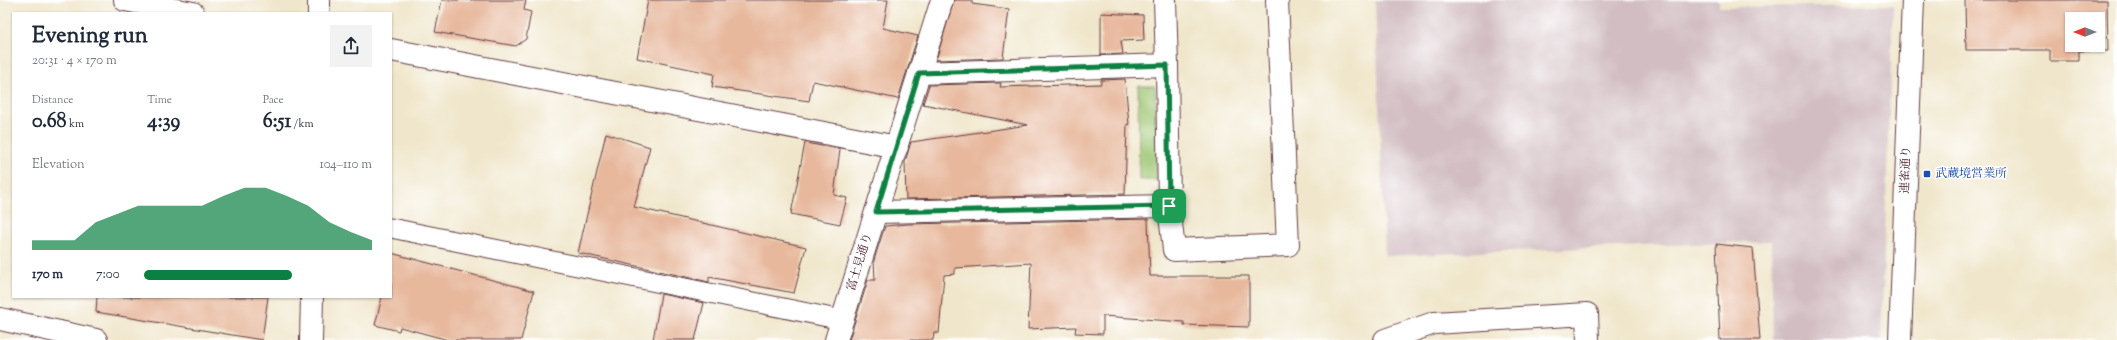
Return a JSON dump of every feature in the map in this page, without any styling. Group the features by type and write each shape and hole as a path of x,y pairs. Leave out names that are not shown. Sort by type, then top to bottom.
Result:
{"street":[{"path":"125,0 188,12"},
{"path":"319,12 320,0"},
{"name":"富士見通り","path":"839,330 942,0"},
{"path":"1165,0 1169,206 1174,250 1288,245 1277,0"},
{"name":"連雀通り","path":"1900,340 1913,0"},
{"path":"392,50 897,147"},
{"path":"919,73 1167,65"},
{"path":"876,212 1169,206"},
{"path":"311,340 312,298"},
{"path":"1385,340 1434,323 1587,314 1588,340"},
{"path":"0,319 96,340"}],"lane":[{"path":"392,228 839,330"}],"shaded area":[{"path":"1375,0 1719,0 1719,7 1893,5 1881,340 1773,340 1771,241 1385,256"}],"green space":[{"path":"1138,86 1155,86 1157,180 1139,180"}],"building":[{"path":"442,0 526,0 524,10 531,12 526,39 516,46 435,32"},
{"path":"648,0 888,0 883,28 918,36 898,99 813,81 809,101 712,87 714,74 637,58"},
{"path":"954,0 972,0 972,4 1009,9 1003,58 936,60"},
{"path":"1965,0 2107,0 2108,51 2105,51 2105,12 2065,12 2065,52 2079,52 2079,61 2050,61 2050,50 1966,50"},
{"path":"1101,13 1143,15 1144,40 1121,41 1123,54 1101,55"},
{"path":"1125,79 1129,125 1127,124 1125,194 906,199 905,162 911,142 1028,125 923,104 929,85 1001,83 1000,87 1101,84 1101,80"},
{"path":"606,133 650,147 634,207 806,247 794,293 709,277 709,282 578,253"},
{"path":"805,143 840,149 834,195 847,198 840,224 791,214"},
{"path":"1148,219 1150,276 1249,276 1249,327 1184,325 1184,322 1103,316 1103,334 1075,333 1076,327 1028,329 1031,263 955,268 955,274 944,275 939,333 934,333 933,340 849,340 868,280 875,280 874,260 885,226 908,224"},
{"path":"1716,244 1753,248 1760,340 1720,340"},
{"path":"392,253 534,291 521,340 448,340 400,327 399,331 375,325 382,298 392,298"},
{"path":"661,294 704,303 695,340 653,340"},
{"path":"97,298 268,298 262,340 96,312"}],"place":[{"name":"武蔵境営業所","path":"1927,174"}],"route":[{"path":"1167,65 1169,206 934,211 876,212 919,73 1167,65"}]}
